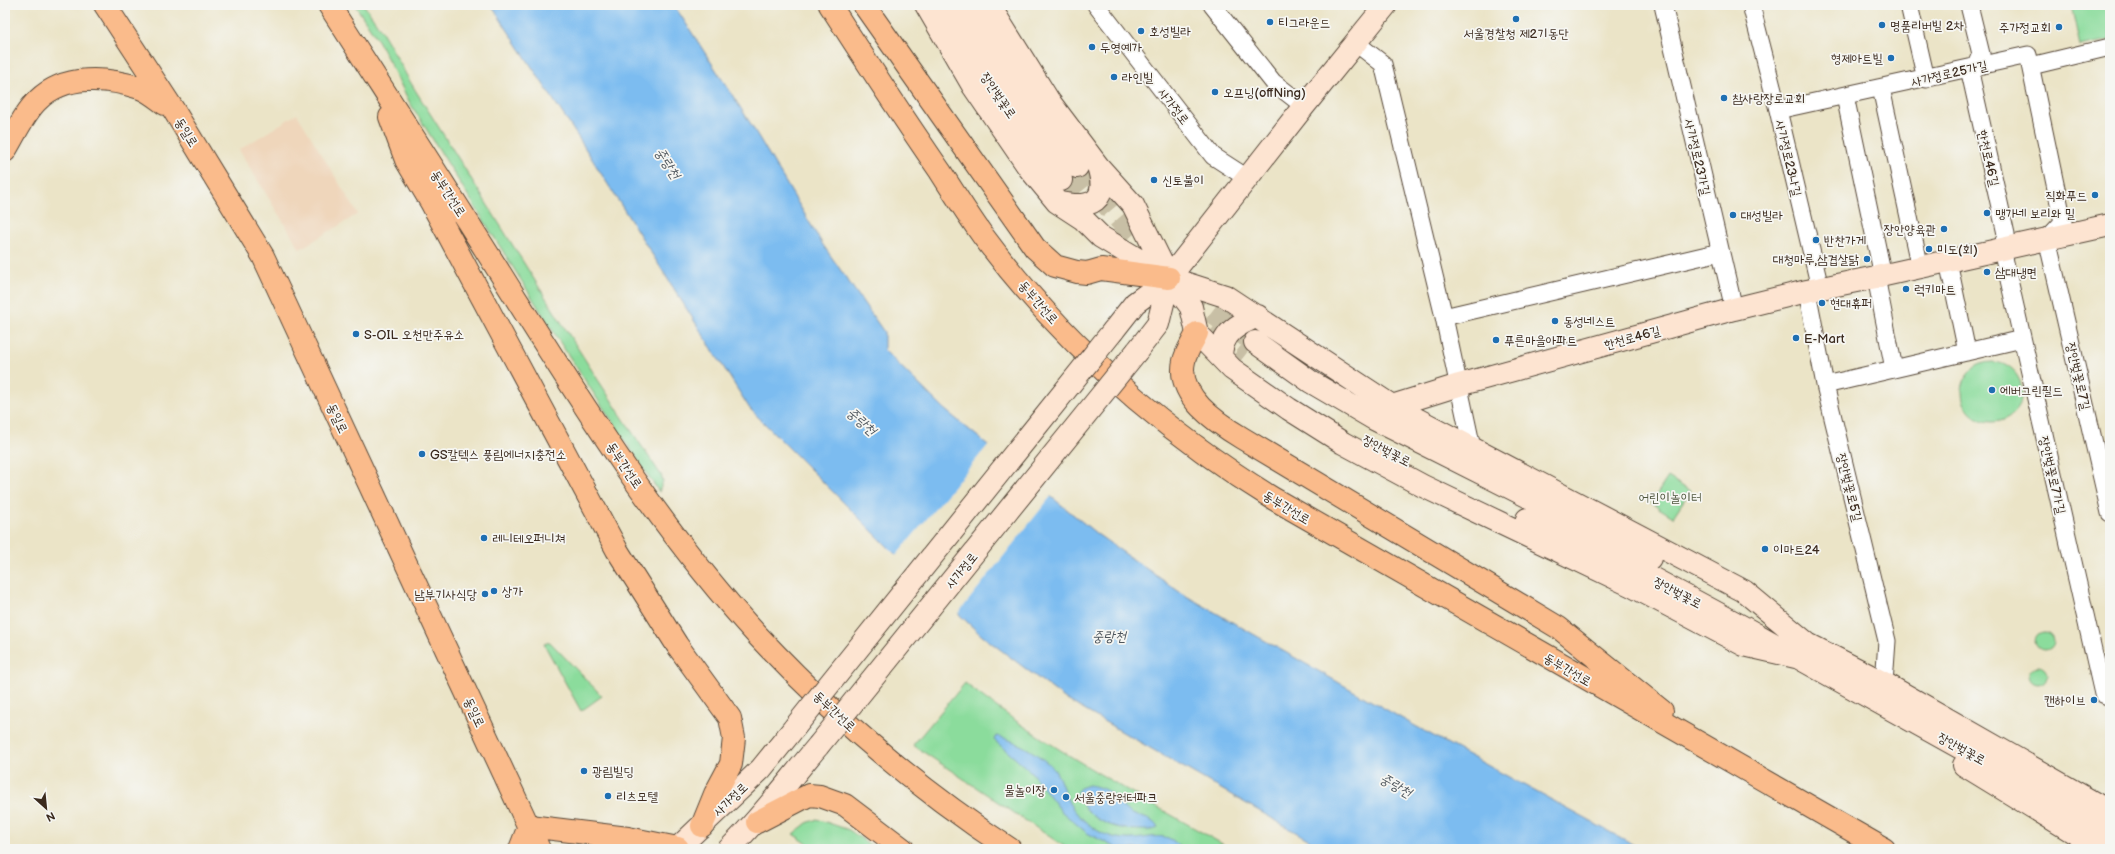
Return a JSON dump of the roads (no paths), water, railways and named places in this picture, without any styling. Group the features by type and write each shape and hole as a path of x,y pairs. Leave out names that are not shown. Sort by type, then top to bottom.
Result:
{"main road":[{"name":"동부간선로","path":"329,5 600,430 651,504 703,571 767,646 869,742 936,798 1010,849"},
{"name":"동부간선로","path":"830,5 983,236 1034,299 1084,352 1137,400 1187,442 1274,500 1884,849"},
{"path":"864,5 1036,248 1055,266 1077,272 1087,273 1101,269 1169,278 1225,296 1258,316 1392,406 1744,591 1804,651"},
{"path":"926,5 990,113 1029,168 1057,202 1083,218 1101,237 1169,278"},
{"name":"장안벚꽃로","path":"944,5 1004,102 1079,171"},
{"name":"장안벚꽃로","path":"969,5 1023,95 1079,171"},
{"path":"989,5 1049,101 1079,171 1133,205 1169,278 1191,307 1197,333 1232,370 1289,409 1343,443 1423,486 1630,585 1744,645 1804,651"},
{"name":"사가정로","path":"678,848 761,769 1135,303 1169,278 1304,106 1386,5"},
{"name":"동일로","path":"108,9 173,109 263,256 539,849"},
{"path":"371,70 406,160 431,202 617,550 677,645 730,718 734,738 731,764 715,794 702,826"},
{"path":"5,152 29,110 38,100 52,89 67,83 82,80 98,80 141,88 173,109"},
{"path":"1057,202 1075,206 1088,205 1096,200 1103,182 1079,171"},
{"name":"한천로46길","path":"1392,406 1459,385 1734,309 1813,289 1920,268 2110,225"},
{"name":"사가정로","path":"729,849 757,822 778,793 818,746 1158,324 1169,278"},
{"path":"1221,357 1222,345 1230,331 1237,325 1258,316"},
{"path":"1197,333 1184,360 1183,370 1190,392 1209,416 1242,438 1559,628 1716,754"},
{"name":"장안벚꽃로","path":"1249,351 1311,382 1386,426 1682,574 1804,651 1881,693 2110,812"},
{"path":"1881,693 1904,729 2101,849"},
{"name":"장안벚꽃로","path":"1881,693 2031,787 2110,834"},
{"path":"757,822 809,795 820,796 845,805 903,849"},
{"path":"520,849 529,826 628,838 678,848"}],"street":[{"name":"사가정로","path":"1096,5 1213,156 1247,178"},
{"path":"1212,5 1273,82 1304,106"},
{"name":"사가정로23가길","path":"1663,5 1734,309"},
{"name":"사가정로23나길","path":"1751,5 1778,110 1813,289"},
{"path":"1909,5 1926,79"},
{"path":"1969,5 1981,54 1976,67"},
{"path":"1356,43 1383,64 1444,317 1472,448"},
{"path":"2047,239 2063,222 2031,66 2110,47"},
{"name":"사가정로25가길","path":"1778,110 1926,79 2028,55 2031,66"},
{"name":"한천로46길","path":"1976,67 1971,77 2006,234 2002,249"},
{"path":"1881,88 1920,268"},
{"path":"1845,96 1880,276 1894,369"},
{"name":"장안벚꽃로7길","path":"2047,239 2110,513"},
{"name":"장안벚꽃로7가길","path":"2002,249 2103,694 2110,697"},
{"path":"1444,317 1720,252"},
{"path":"1948,261 1967,352"},
{"name":"장안벚꽃로5길","path":"1813,289 1825,385 1887,641 1881,693"},
{"path":"1825,385 2022,339"}],"water":[{"name":"중랑천","path":"491,5 674,5 749,121 823,245 884,332 884,350 944,409 1097,534 1181,593 1417,727 1641,849 1325,849 1067,700 981,635 896,555 750,409 578,137"},
{"name":"물놀이장","path":"996,736 1020,745 1045,760 1056,772 1067,799 1072,807 1084,821 1099,831 1108,836 1123,839 1160,836 1165,837 1176,843 1180,849 1118,849 1087,833 1062,812 1031,772 994,740"},
{"name":"물놀이장","path":"1089,785 1109,792 1129,812 1152,821 1158,828 1149,830 1120,828 1101,821 1086,809 1077,792 1080,788"}],"tunnel":[{"path":"1077,167 1121,221 1169,273 1209,310 1255,342"},
{"path":"1061,180 1091,216"},
{"path":"1209,333 1242,359"}],"place":[{"name":"서울경찰청 제2기동단","path":"1516,19"},
{"name":"티그라운드","path":"1270,22"},
{"name":"명품리버빌 2차","path":"1882,25"},
{"name":"주가정교회","path":"2059,27"},
{"name":"호성빌라","path":"1141,31"},
{"name":"두영예가","path":"1092,47"},
{"name":"형제아트빌","path":"1891,58"},
{"name":"라인빌","path":"1114,77"},
{"name":"오프닝(offNing)","path":"1215,92"},
{"name":"참사랑장로교회","path":"1724,98"},
{"name":"신토불이","path":"1154,180"},
{"name":"직화푸드","path":"2095,195"},
{"name":"맹가네 보리와 밀","path":"1987,213"},
{"name":"대성빌라","path":"1733,215"},
{"name":"장안양육관","path":"1944,229"},
{"name":"반찬가게","path":"1816,240"},
{"name":"미도(회)","path":"1929,249"},
{"name":"대청마루,삼겹살닭","path":"1867,259"},
{"name":"삼대냉면","path":"1987,272"},
{"name":"럭키마트","path":"1906,289"},
{"name":"현대휴퍼","path":"1822,303"},
{"name":"동성네스트","path":"1555,321"},
{"name":"S-OIL 오천만주유소","path":"356,334"},
{"name":"E-Mart","path":"1796,338"},
{"name":"푸른마을아파트","path":"1496,340"},
{"name":"에버그린필드","path":"1992,390"},
{"name":"GS칼텍스 풍림에너지충전소","path":"422,454"},
{"name":"레니테오퍼니쳐","path":"484,538"},
{"name":"이마트24","path":"1765,549"},
{"name":"상가","path":"494,591"},
{"name":"남부기사식당","path":"485,594"},
{"name":"캔하이브","path":"2094,700"},
{"name":"광림빌딩","path":"584,771"},
{"name":"물놀이장","path":"1054,790"},
{"name":"리츠모텔","path":"608,796"},
{"name":"서울중랑워터파크","path":"1066,797"}],"park label":[{"name":"어린이놀이터","path":"1670,497"}]}
